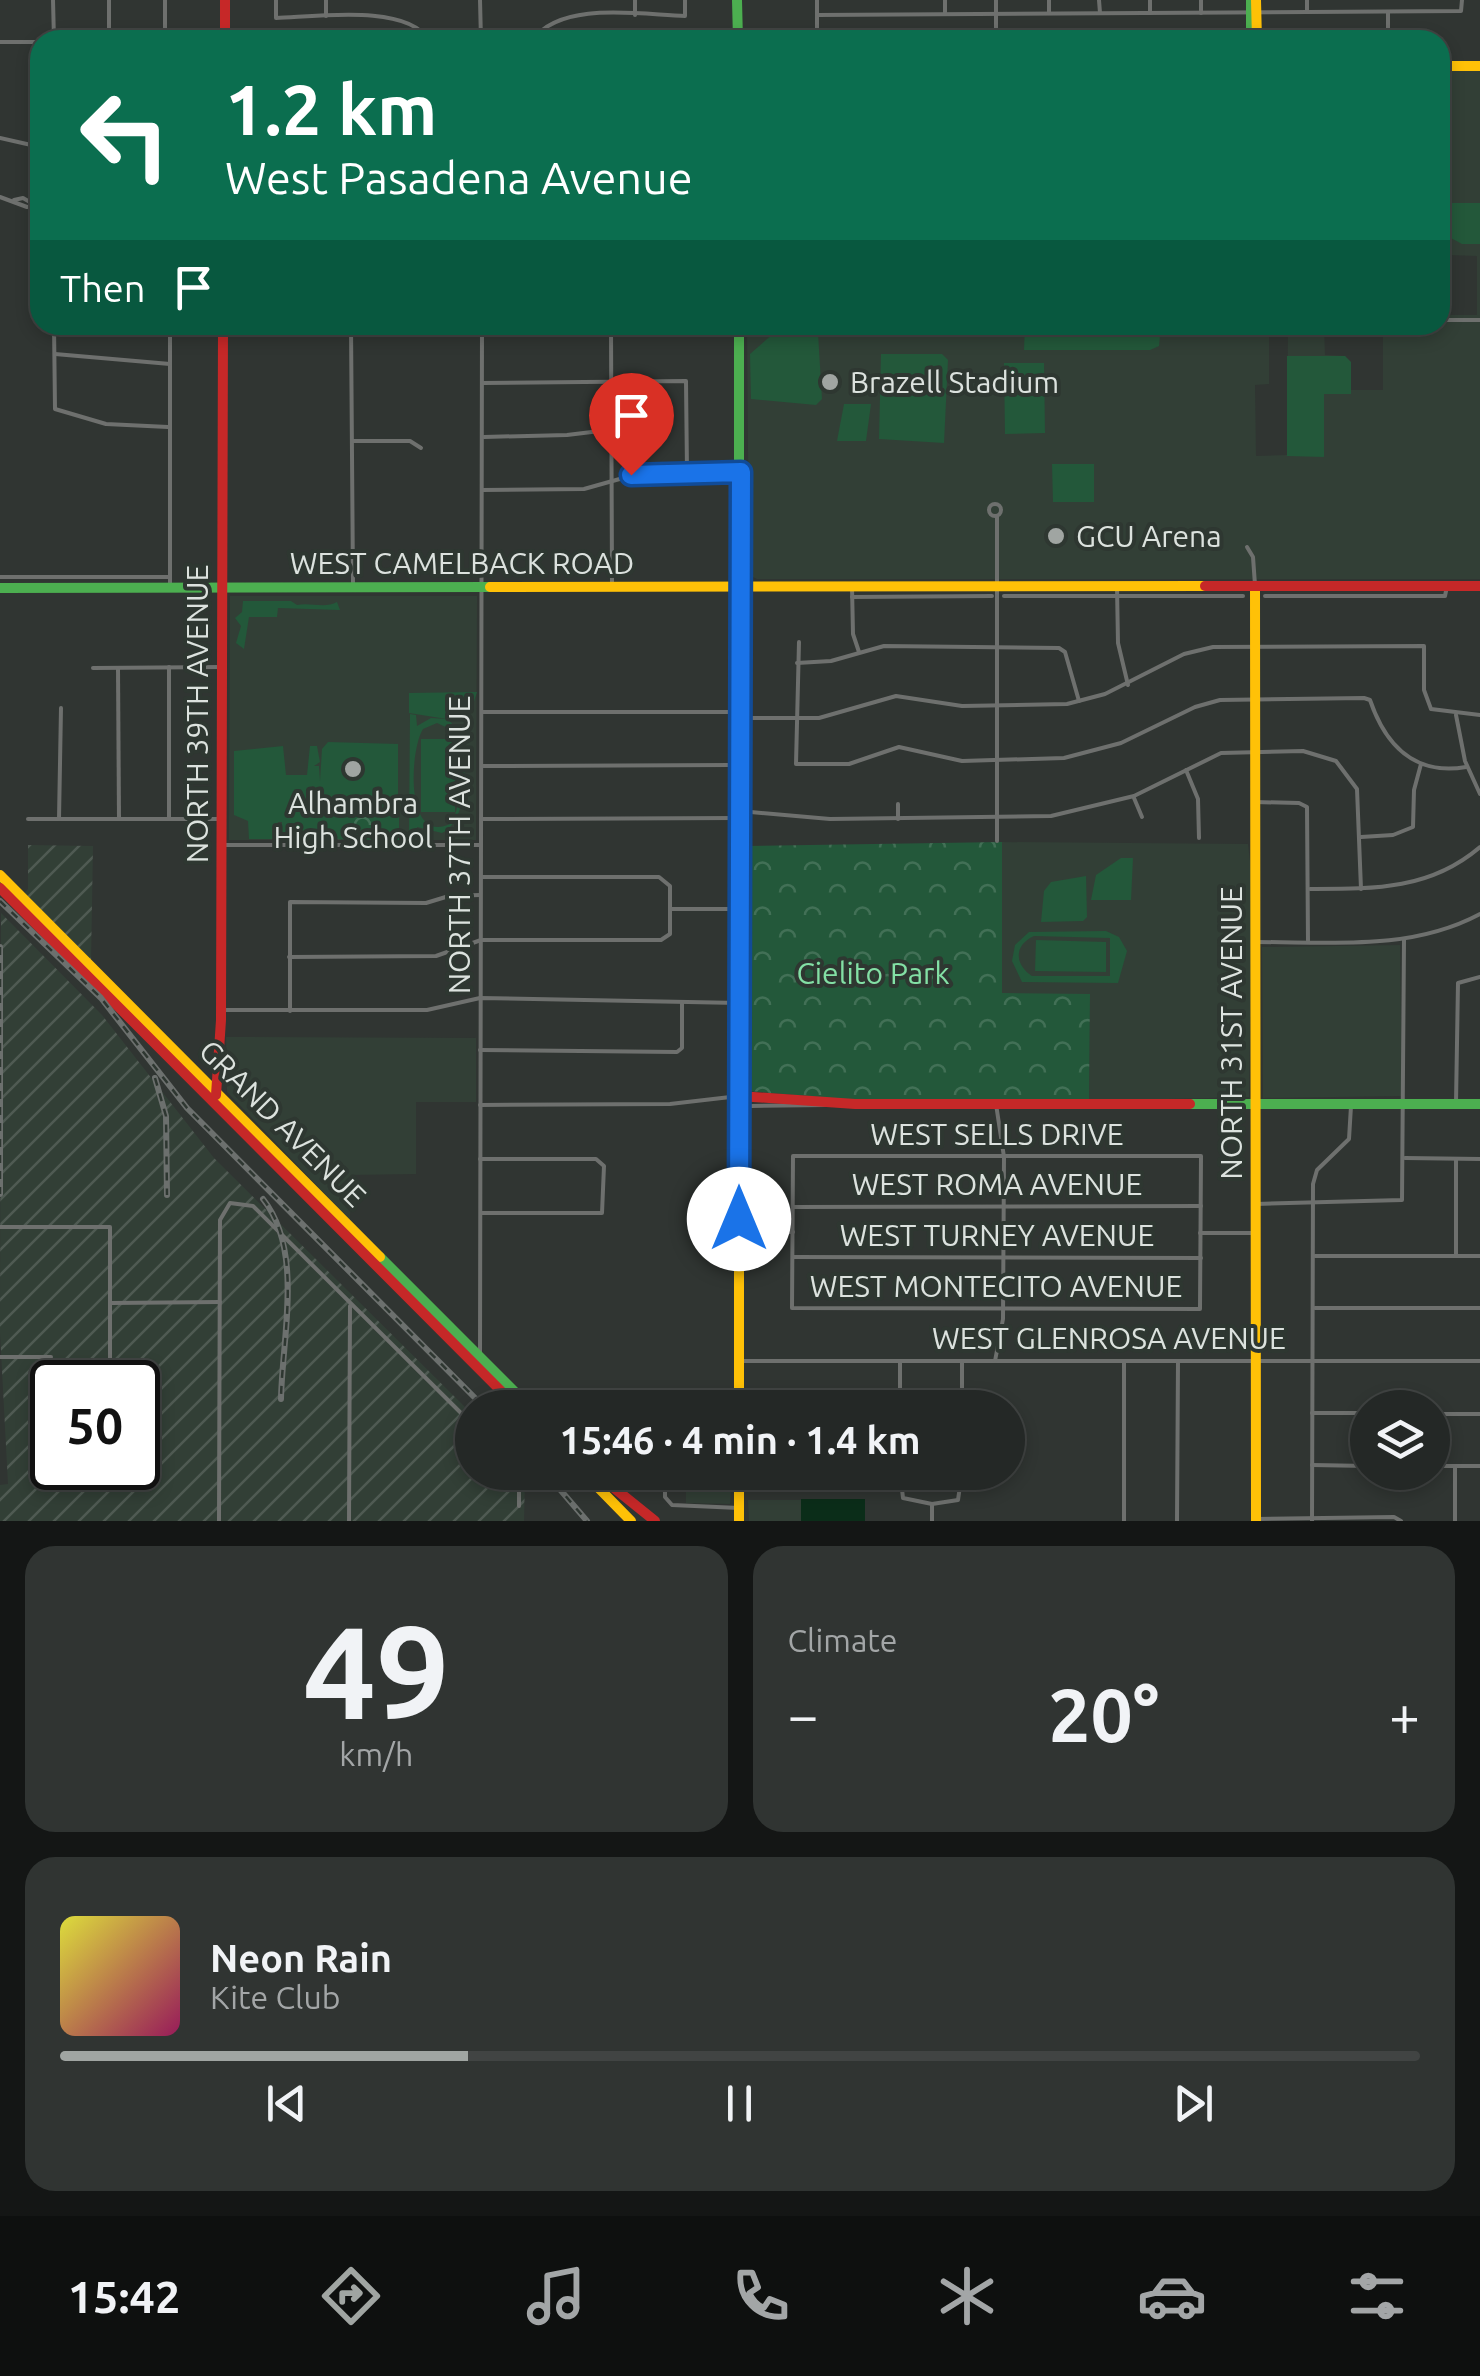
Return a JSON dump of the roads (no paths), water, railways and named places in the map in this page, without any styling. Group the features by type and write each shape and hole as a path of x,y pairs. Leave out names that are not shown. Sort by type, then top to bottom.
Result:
{"main road":[{"path":"225,0 225,30"},
{"path":"737,0 738,30"},
{"path":"1450,66 1480,66"},
{"name":"NORTH 39TH AVENUE","path":"215,1096 221,1010 223,335"},
{"path":"739,335 741,587 735,1003 739,1096 739,1390"},
{"name":"WEST CAMELBACK ROAD","path":"0,588 27,582 170,583 223,588 741,587 998,593 1186,592 1255,587 1349,591 1480,586"},
{"name":"NORTH 31ST AVENUE","path":"1255,587 1256,1520"},
{"name":"GRAND AVENUE","path":"0,875 511,1390"},
{"name":"GRAND AVENUE","path":"0,888 215,1096"},
{"path":"739,1096 855,1104 1480,1104"},
{"name":"GRAND AVENUE","path":"477,1360 503,1390"},
{"path":"600,1490 631,1521"},
{"path":"613,1490 644,1521"},
{"path":"617,1490 655,1521"},
{"path":"738,1490 739,1521"}],"street":[{"path":"53,0 54,30"},
{"path":"109,0 110,30"},
{"path":"166,0 166,30"},
{"path":"276,0 276,18 392,18 417,30"},
{"path":"326,0 326,16"},
{"path":"480,0 480,30"},
{"path":"635,0 635,15"},
{"path":"541,30 576,17 685,16 685,0"},
{"path":"817,0 817,30"},
{"path":"944,14 945,0"},
{"path":"996,0 996,30"},
{"path":"1048,0 1049,14"},
{"path":"1100,0 1100,13"},
{"path":"1150,0 1150,13"},
{"path":"1201,0 1201,13"},
{"path":"1307,0 1307,12"},
{"path":"817,14 1201,13 1254,6 1307,12 1461,12 1462,0"},
{"path":"1388,12 1388,30"},
{"path":"0,42 30,42"},
{"path":"0,138 30,145"},
{"path":"0,197 30,206"},
{"path":"1450,320 1480,320"},
{"path":"54,335 55,409 106,424 170,427"},
{"path":"170,335 170,583"},
{"path":"351,335 353,588"},
{"name":"NORTH 37TH AVENUE","path":"477,1360 482,335"},
{"path":"611,335 612,587"},
{"path":"53,354 170,364"},
{"path":"482,383 686,381 687,472"},
{"path":"482,437 633,426"},
{"path":"352,441 410,441 421,448"},
{"path":"482,490 584,489 641,473 741,472"},
{"path":"996,516 997,842"},
{"name":"NORTH 31ST AVENUE","path":"1247,547 1253,557 1255,587"},
{"name":"WEST CAMELBACK ROAD","path":"0,577 27,582"},
{"name":"WEST CAMELBACK ROAD","path":"1265,596 1349,591"},
{"path":"852,592 859,652"},
{"path":"1117,592 1118,643 1128,685"},
{"name":"WEST CAMELBACK ROAD","path":"1186,592 1243,596"},
{"path":"800,642 796,764 849,764 899,747 942,760 998,762 1098,751 1195,707 1254,698 1370,700 1384,735 1401,753 1421,764 1466,767"},
{"path":"797,664 832,661 893,646 1062,649 1079,701"},
{"path":"482,712 737,714 796,719 840,713 896,696 950,705 1079,701 1128,685 1178,656 1213,647 1424,646 1426,702 1437,713 1480,715"},
{"path":"1174,648 1178,656"},
{"path":"92,668 222,667"},
{"path":"118,668 118,819"},
{"path":"169,668 169,819"},
{"path":"731,830 737,816 731,765 737,714 732,689"},
{"path":"59,819 61,708"},
{"path":"1456,715 1466,767 1480,794"},
{"path":"481,819 898,819 1067,814 1134,796 1213,756 1254,750 1315,752 1341,766 1360,796 1361,889"},
{"path":"1361,838 1394,835 1413,827 1415,782 1421,764"},
{"path":"482,766 731,765"},
{"path":"1186,770 1198,800 1199,838"},
{"path":"1134,796 1142,816"},
{"path":"1254,802 1299,803 1307,807 1308,942"},
{"path":"898,804 898,819"},
{"path":"28,820 221,819"},
{"path":"221,844 481,845"},
{"path":"1308,889 1392,888 1430,878 1480,847"},
{"path":"290,957 442,956 480,940 661,940 670,934 672,909 666,880 481,877"},
{"path":"290,1011 290,902 426,903 449,896 480,895"},
{"path":"672,909 739,909"},
{"path":"1256,942 1404,940 1480,914"},
{"path":"1256,1204 1400,1202 1404,1158 1404,940"},
{"path":"1456,1103 1458,984 1480,976"},
{"path":"221,1010 428,1010 480,998 735,1003 730,1076"},
{"path":"480,1050 682,1051 682,1003"},
{"path":"480,1104 657,1105 739,1096"},
{"path":"751,1106 855,1104"},
{"path":"995,1361 1003,1308 1004,1258 1004,1157 996,1104"},
{"path":"1312,1520 1313,1204 1317,1170 1348,1140 1350,1104"},
{"name":"WEST SELLS DRIVE","path":"793,1207 793,1156 1201,1156 1200,1206"},
{"path":"1404,1158 1480,1158"},
{"path":"1456,1158 1456,1256"},
{"path":"480,1159 601,1161 602,1213 480,1213"},
{"path":"220,1521 222,1212 230,1203 250,1203 455,1407"},
{"path":"1200,1206 1200,1258"},
{"name":"WEST ROMA AVENUE","path":"793,1207 1200,1206"},
{"path":"792,1257 793,1207"},
{"path":"0,1227 110,1226 110,1360"},
{"path":"739,1232 792,1232"},
{"path":"1200,1233 1256,1233"},
{"path":"1313,1256 1480,1256"},
{"name":"WEST TURNEY AVENUE","path":"792,1257 1200,1258"},
{"name":"WEST MONTECITO AVENUE","path":"792,1257 792,1308 1200,1309 1200,1258"},
{"path":"111,1303 220,1302"},
{"path":"349,1521 350,1305"},
{"path":"1313,1308 1480,1308"},
{"path":"0,1356 51,1357"},
{"path":"1124,1360 1124,1521"},
{"path":"1177,1521 1178,1360"},
{"name":"WEST GLENROSA AVENUE","path":"739,1361 1480,1361"},
{"path":"900,1361 900,1390"},
{"path":"962,1361 962,1390"},
{"path":"1312,1413 1350,1414"},
{"path":"1450,1414 1480,1414"},
{"path":"1312,1466 1350,1466"},
{"path":"1450,1466 1480,1466"},
{"path":"1455,1466 1455,1521"},
{"path":"519,1490 519,1506"},
{"path":"668,1490 669,1503 676,1507 739,1508"},
{"path":"902,1490 903,1498 932,1504 958,1500 959,1490"},
{"path":"932,1504 932,1521"},
{"path":"1256,1520 1401,1521"}],"railway":[{"path":"0,901 101,998 187,1108 467,1390"},
{"path":"0,947 0,1194"},
{"path":"155,1078 166,1116 167,1195"},
{"path":"263,1199 276,1220 287,1269 281,1399"},
{"path":"560,1490 587,1521"}],"place":[{"name":"Brazell Stadium","path":"830,382"},
{"name":"GCU Arena","path":"1056,536"},
{"name":"Alhambra High School","path":"353,769"}],"park label":[{"name":"Cielito Park","path":"873,973"}]}
